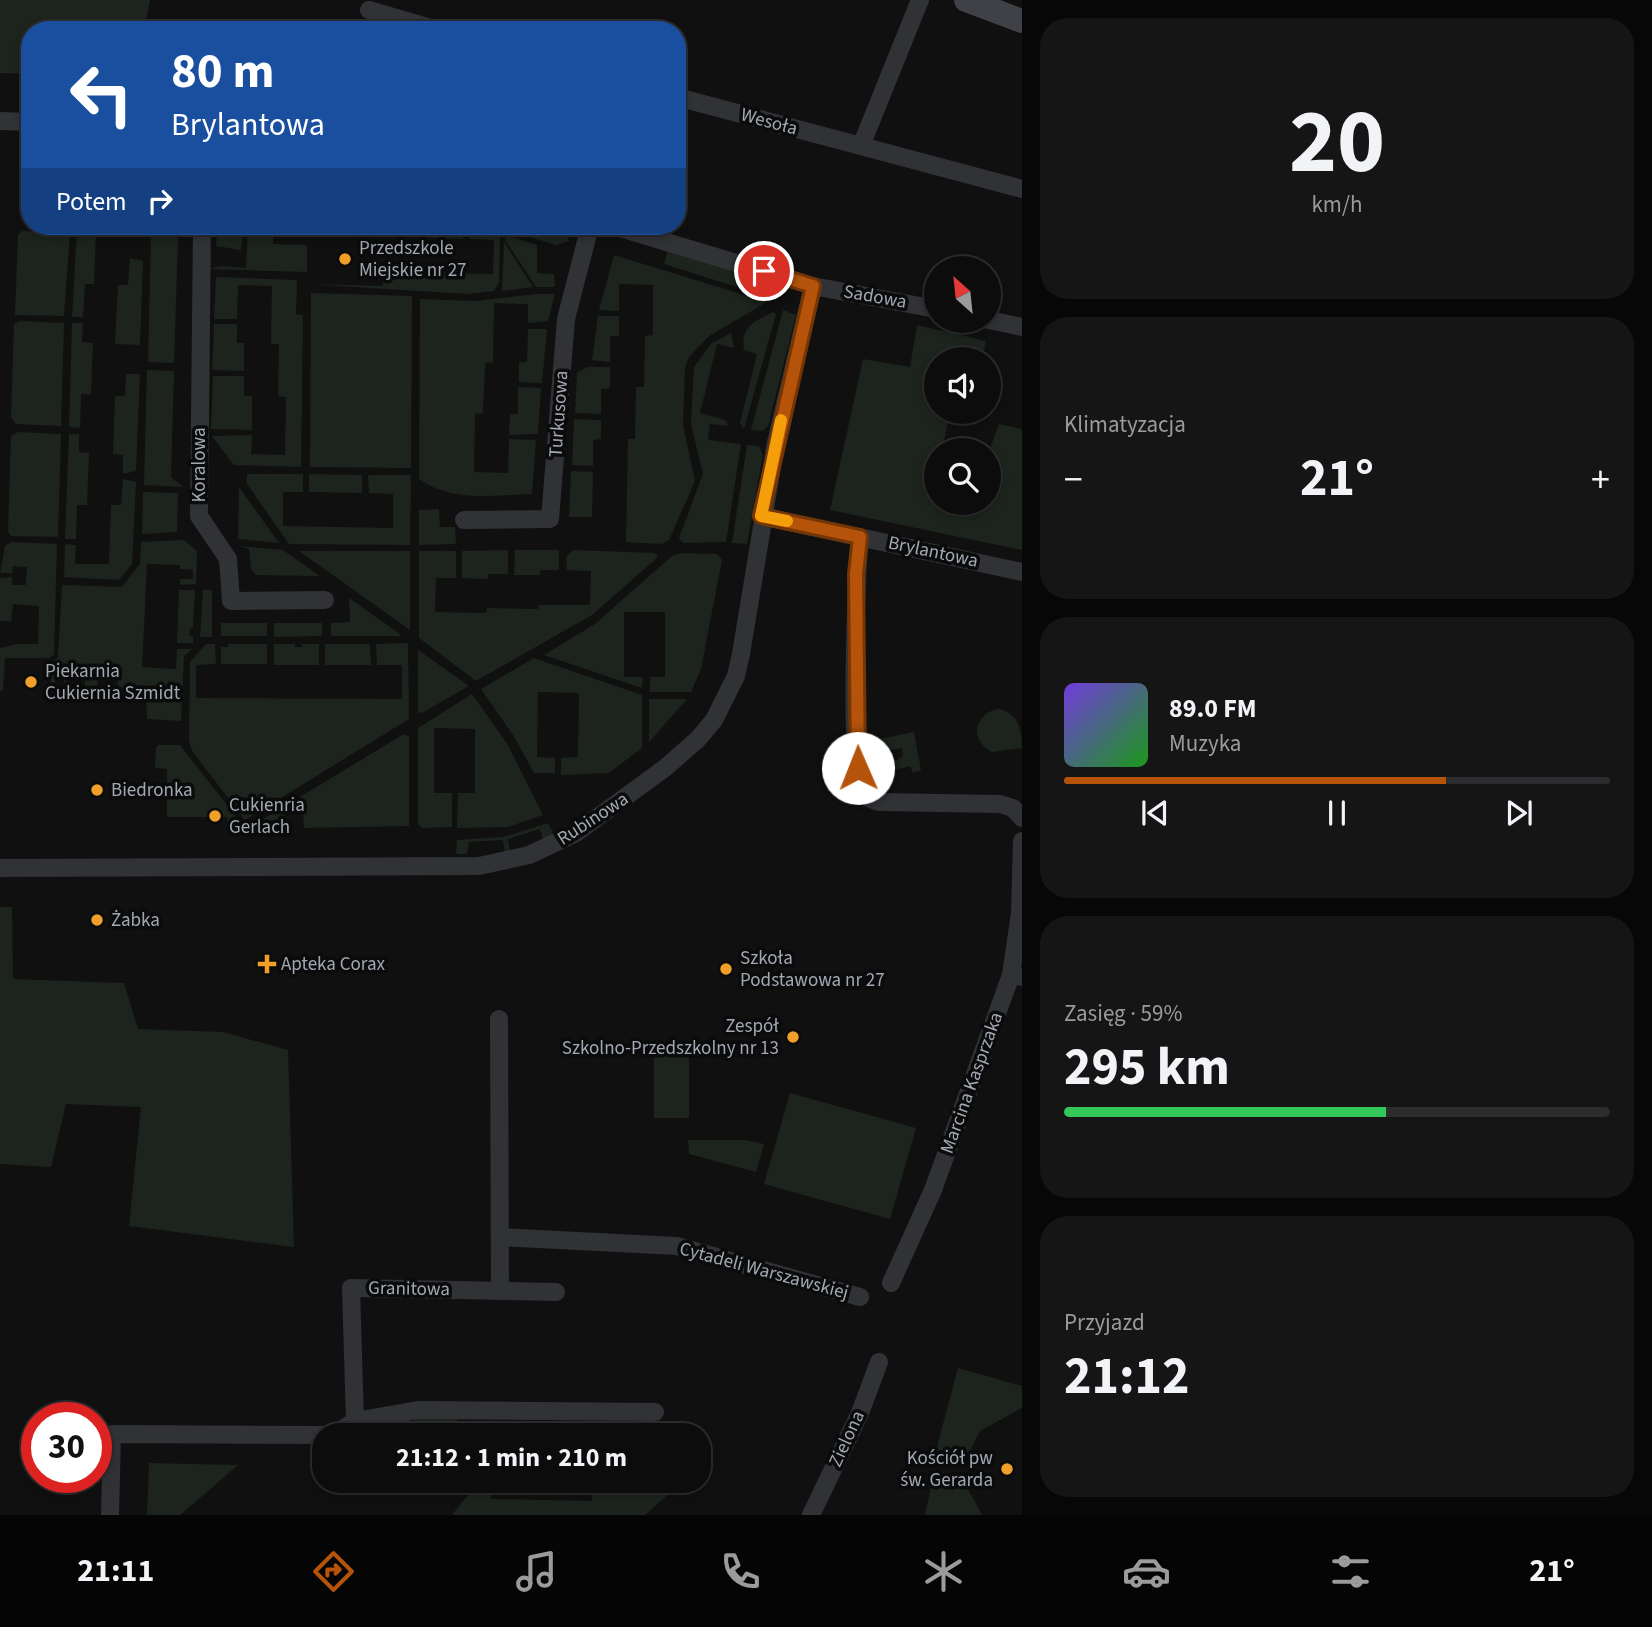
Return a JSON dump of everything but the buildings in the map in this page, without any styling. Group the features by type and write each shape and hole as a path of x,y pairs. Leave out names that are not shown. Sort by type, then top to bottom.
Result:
{"street":[{"path":"861,146 878,111 920,0"},
{"path":"967,0 1022,21"},
{"path":"369,10 406,21"},
{"name":"Wesoła","path":"686,99 1022,190"},
{"path":"0,121 21,122"},
{"name":"Koralowa","path":"201,235 199,519 228,559 231,601 325,600"},
{"name":"Turkusowa","path":"464,520 550,519 566,319 588,235"},
{"name":"Sadowa","path":"643,235 813,286 924,307"},
{"name":"Rubinowa","path":"0,868 479,866 529,855 560,842 665,768 698,739 714,720 736,676 761,516 813,286"},
{"path":"1001,323 1022,327"},
{"name":"Brylantowa","path":"761,516 1022,572"},
{"path":"860,537 856,574 856,674 858,768 862,792 870,800 880,802 1000,804 1013,808 1022,818"},
{"name":"Marcina Kasprzaka","path":"891,1283 933,1190 1017,976 1022,841"},
{"path":"499,1019 500,1291"},
{"name":"Cytadeli Warszawskiej","path":"500,1237 677,1246 860,1297"},
{"name":"Granitowa","path":"355,1421 351,1288 556,1292"},
{"name":"Zielona","path":"811,1515 860,1413 879,1362"},
{"path":"352,1423 411,1410 656,1412"},
{"path":"110,1515 112,1434 312,1435"}],"shaded area":[{"path":"0,0 150,0 146,21 21,21 21,74 0,73"},
{"path":"21,232 21,235 70,235 64,316 15,315 18,235"},
{"path":"77,235 96,235 94,284 85,284 83,317 72,317"},
{"path":"151,235 178,235 174,363 148,362"},
{"path":"217,235 242,235 241,250 216,246"},
{"path":"248,235 273,235 273,244 307,245 307,272 209,269 221,266 246,268"},
{"path":"463,235 463,239 409,237"},
{"path":"470,235 500,237 499,282 494,291 467,294 307,284 383,286 383,271 493,274 494,240 470,239"},
{"path":"506,235 537,245 537,273 554,274 555,287 536,287 505,240"},
{"path":"523,235 567,235 569,241 556,245"},
{"path":"504,242 533,287 502,291"},
{"path":"668,250 774,284 769,297 664,264"},
{"path":"614,255 767,302 709,336 689,357 685,368 683,425 695,481 669,540 662,544 626,542 628,439 635,439 636,387 644,387 645,336 653,335 653,285 619,284 619,311 599,310"},
{"path":"130,258 143,261 140,345 115,344 118,285 128,285"},
{"path":"216,277 297,280 296,314 303,315 301,467 234,465 212,436 252,435 251,454 285,455 286,397 278,396 279,344 271,344 272,286 238,285 237,319 214,319"},
{"path":"311,293 412,296 411,468 310,467"},
{"path":"555,294 548,321 528,323 528,304 494,303 493,362 485,363 483,413 475,414 474,472 508,473 509,439 536,440 532,494 459,495 432,487 419,479 420,299 475,301"},
{"path":"783,310 796,315 768,426 762,431 751,430"},
{"path":"773,312 776,314 744,429 740,423 757,354 744,350 744,335 750,325"},
{"path":"598,316 619,316 619,336 610,336 610,362 592,360"},
{"path":"20,321 64,323 61,426 16,424 11,418 14,324"},
{"path":"72,323 83,323 82,342 93,343 91,394 81,394 80,428 69,427"},
{"path":"214,324 237,324 237,343 244,343 244,371 212,370"},
{"path":"917,325 924,327 924,333 952,333 986,341 985,347 924,347 924,424 947,424 945,438 924,438 924,515 1001,515 1001,438 994,438 999,424 1022,429 1022,550 830,510 863,359 910,367"},
{"path":"528,329 547,329 542,383 519,382 519,362 527,362"},
{"path":"731,333 734,348 717,344 700,413 725,420 729,426 710,424 708,440 741,444 726,542 683,543 679,538 703,474 691,424 694,367 712,343"},
{"path":"587,367 610,367 610,388 601,389 601,414 575,413 577,373"},
{"path":"147,370 174,371 171,477 183,487 144,485"},
{"path":"126,374 140,374 136,471 123,474 123,455 113,454 115,396 125,396"},
{"path":"213,376 244,376 244,396 252,396 252,430 211,429"},
{"path":"518,387 541,388 538,434 509,435 510,414 518,414"},
{"path":"574,419 601,420 601,439 593,440 593,466 572,465"},
{"path":"18,432 61,434 58,537 11,536 8,532 11,436"},
{"path":"69,434 79,434 79,452 89,453 87,505 77,505 76,539 65,539"},
{"path":"747,445 759,446 763,455 747,544 732,543"},
{"path":"571,471 593,472 592,517 569,517"},
{"path":"247,474 303,474 303,492 283,492 283,526 393,528 393,494 369,493 368,475 411,475 410,545 289,544 247,484"},
{"path":"309,474 362,475 362,493 309,492"},
{"path":"123,479 136,482 132,564 119,580 64,577 65,544 76,545 75,564 109,564 111,505 121,505"},
{"path":"239,487 279,543 238,539"},
{"path":"143,492 178,493 177,532 142,534"},
{"path":"439,509 440,527 455,527 456,544 419,545 419,510"},
{"path":"184,540 197,551 196,584 180,585 180,579 193,579 193,570 180,569 180,565 147,564 142,667 176,669 177,649 192,649 184,656 181,721 147,719 146,696 118,695 117,670 98,673 97,694 85,694 85,670 68,670 67,693 64,693 64,675 55,674 55,693 50,693 51,663 58,657 62,585 122,587 140,564 141,542"},
{"path":"11,542 57,544 54,654 50,658 5,658 3,691 0,691 0,648 17,644 38,644 39,606 13,604 11,621 0,621 0,578 12,577 12,585 26,585 27,567 13,566 12,573 0,573 5,546"},
{"path":"238,546 283,550 320,576 256,575 251,569 249,549"},
{"path":"508,550 508,574 488,574 488,579 462,578 462,551"},
{"path":"515,550 559,550 559,570 540,570 540,575 514,575"},
{"path":"573,550 655,553 658,557 592,615 476,681 419,638 419,551 456,551 456,578 436,578 435,612 486,613 487,608 538,609 539,605 590,605 591,571 567,570 566,557"},
{"path":"299,551 410,551 410,630"},
{"path":"682,553 717,554 722,560 701,669 691,692 650,692 650,677 665,677 665,612 624,612 624,677 643,677 642,688 544,655 595,624 672,556"},
{"path":"179,590 195,590 193,628 190,629 189,636 193,637 193,643 177,643"},
{"path":"203,590 212,590 212,637 200,637"},
{"path":"349,598 401,636 331,636 331,623 350,622"},
{"path":"221,623 267,623 267,636 221,636"},
{"path":"274,623 322,623 322,636 274,637"},
{"path":"408,643 409,719 245,820 192,751 189,740 190,662 206,644 215,644 216,664 196,665 196,698 402,699 402,665 377,665 376,644"},
{"path":"228,644 267,644 267,664 221,664 221,647 228,647"},
{"path":"274,644 295,644 295,647 302,647 302,644 319,644 319,665 274,665"},
{"path":"325,644 370,644 371,665 325,665"},
{"path":"418,650 469,686 422,713 418,712"},
{"path":"534,658 642,695 642,748 609,773 561,775 561,758 578,757 579,693 538,692 537,757 555,758 555,773 534,773 513,735 481,689"},
{"path":"472,694 508,745 543,815 508,827 457,828 458,793 475,793 475,729 434,728 434,793 452,793 452,827 422,828 418,824 418,728"},
{"path":"649,699 687,699 649,742"},
{"path":"997,709 1014,717 1021,735 1022,748 992,752 980,741 977,729 979,722 989,712"},
{"path":"914,732 921,770 913,773 910,766 895,770 892,763 903,756 902,748 885,751 880,748 879,739"},
{"path":"404,734 409,736 409,826 304,828 303,809 285,809 285,829 282,829 281,820 265,821 264,828 255,828 255,824"},
{"path":"158,745 180,745 237,818 237,827 228,830 227,817 167,817 167,769 155,768"},
{"path":"548,823 554,835 543,840 540,829 508,839 510,851 505,853 503,840 469,842 467,854 456,854 457,840 503,837"},
{"path":"0,907 12,907 13,979 124,983 138,1029 223,1032 288,1050 294,1247 129,1226 141,1107 66,1104 51,1167 0,1164"},
{"path":"654,1042 689,1042 689,1118 654,1118"},
{"path":"790,1093 916,1128 890,1219 764,1184"},
{"path":"688,1140 745,1140 764,1144 756,1172 689,1154"},
{"path":"958,1368 1022,1386 1022,1408 980,1431 964,1463 935,1454"},
{"path":"412,1418 457,1418 457,1423 416,1423"},
{"path":"149,1463 237,1466 180,1515 147,1515"},
{"path":"935,1469 962,1478 982,1515 925,1515"},
{"path":"469,1493 491,1493 491,1499 592,1501 592,1493 670,1493 645,1515 452,1515"}],"slow traffic":[{"path":"781,420 761,516 787,521"}],"place":[{"name":"Przedszkole Miejskie nr 27","path":"345,259"},
{"name":"Piekarnia Cukiernia Szmidt","path":"31,682"},
{"name":"Biedronka","path":"97,790"},
{"name":"Cukienria Gerlach","path":"215,816"},
{"name":"Żabka","path":"97,920"},
{"name":"Apteka Corax","path":"267,964"},
{"name":"Szkoła Podstawowa nr 27","path":"726,969"},
{"name":"Zespół Szkolno-Przedszkolny nr 13","path":"793,1037"},
{"name":"Kościół pw św. Gerarda","path":"1007,1469"}],"route":[{"path":"764,271 813,286 761,516 860,537 856,574 858,768"}]}
